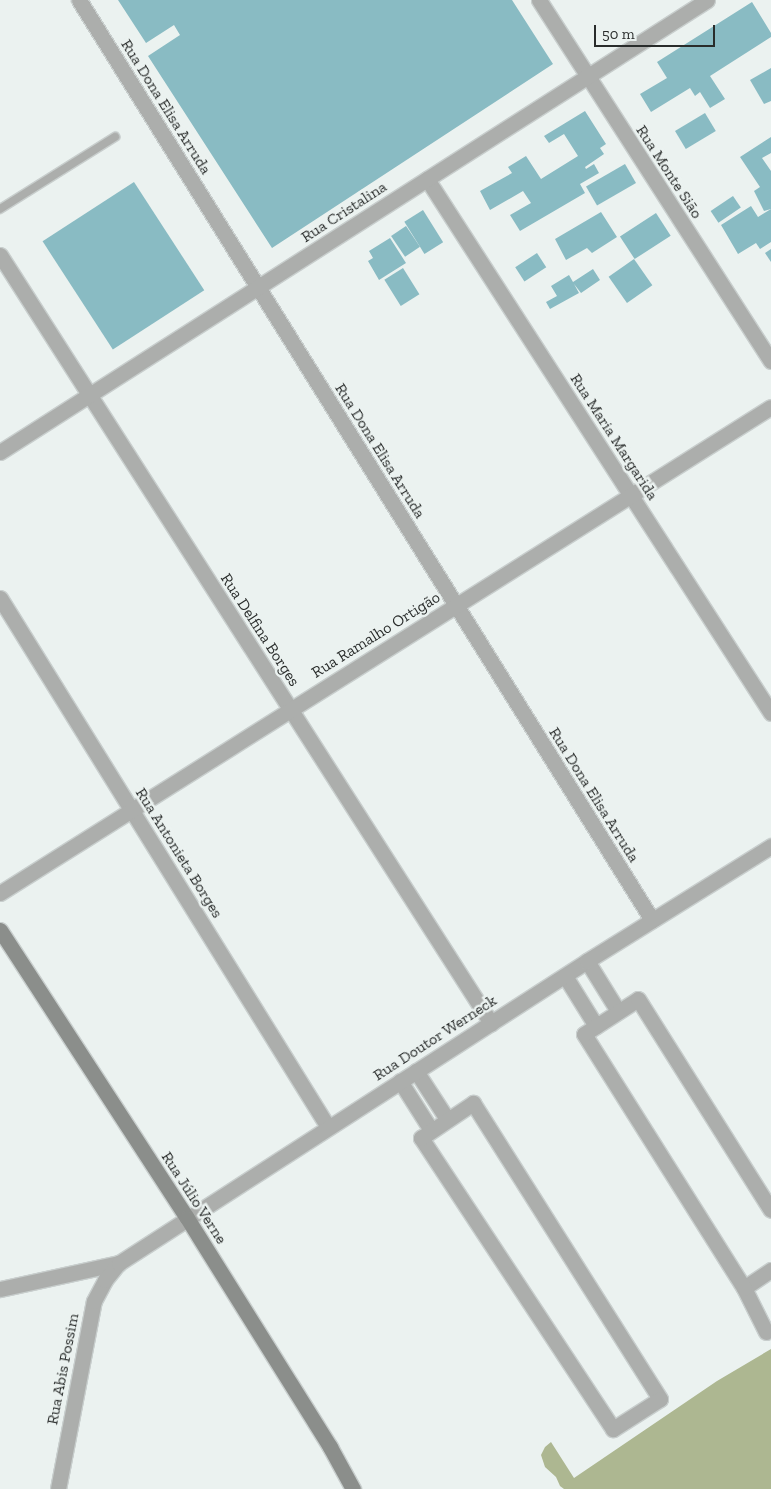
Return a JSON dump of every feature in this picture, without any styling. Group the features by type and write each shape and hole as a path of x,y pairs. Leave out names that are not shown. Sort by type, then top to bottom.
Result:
{"street":[{"name":"Rua Dona Elisa Arruda","path":"79,0 652,920"},
{"name":"Rua Monte Sião","path":"539,0 771,362"},
{"name":"Rua Cristalina","path":"0,452 707,0"},
{"name":"Rua Maria Margarida","path":"427,179 771,713"},
{"name":"Rua Delfina Borges","path":"0,255 491,1023"},
{"name":"Rua Ramalho Ortigão","path":"0,892 771,407"},
{"name":"Rua Antonieta Borges","path":"0,598 328,1127"},
{"name":"Rua Doutor Werneck","path":"119,1263 328,1127 771,846"},
{"name":"Rua Júlio Verne","path":"0,930 187,1218 330,1447 353,1489"},
{"path":"587,962 618,1011"},
{"path":"565,976 596,1026"},
{"path":"766,1332 744,1288 584,1034 638,999 771,1210"},
{"path":"416,1071 447,1119"},
{"path":"400,1081 432,1130"},
{"path":"473,1103 660,1399 613,1429 421,1138 432,1130 473,1103"},
{"path":"0,1289 119,1263"},
{"name":"Rua Abis Possim","path":"58,1489 94,1301 105,1280 119,1263"},
{"path":"744,1288 771,1270"}],"lane":[{"path":"0,209 115,138"}],"green space":[{"path":"771,1349 771,1489 564,1489 560,1486 556,1477 545,1467 541,1455 545,1447 551,1442 574,1478 717,1381"}],"building":[{"path":"118,0 512,0 553,64 272,248 148,56 180,35 174,25 146,43"},
{"path":"752,2 771,33 771,37 710,76 725,99 710,108 700,92 695,96 690,88 651,112 640,94 667,78 657,62"},
{"path":"771,68 771,101 764,104 750,80"},
{"path":"585,111 606,144 600,148 604,154 585,167 586,169 594,164 599,173 580,184 585,193 520,231 510,215 531,203 523,191 490,210 480,191 512,173 508,167 526,156 541,179 578,156 564,134 549,143 544,136"},
{"path":"705,113 716,131 686,149 675,131"},
{"path":"771,137 771,153 762,158 771,171 771,209 764,211 754,191 760,187 740,157"},
{"path":"625,164 636,183 597,206 586,186"},
{"path":"134,182 204,290 113,350 43,241"},
{"path":"733,196 741,208 718,223 711,211"},
{"path":"751,206 758,217 771,209 771,242 760,249 756,243 738,254 721,225"},
{"path":"423,210 443,242 424,254 404,222"},
{"path":"601,212 617,237 592,253 587,248 566,260 555,239"},
{"path":"656,213 671,236 635,259 620,236"},
{"path":"406,226 420,247 405,257 391,236"},
{"path":"390,238 406,263 379,280 368,261 373,258 369,251"},
{"path":"771,249 771,262 765,253"},
{"path":"537,253 546,267 524,281 515,267"},
{"path":"634,259 652,285 627,303 609,277"},
{"path":"403,268 419,294 401,306 384,280"},
{"path":"593,269 600,280 581,293 574,284 579,293 550,309 546,302 557,296 551,286 569,275 573,282"}]}
